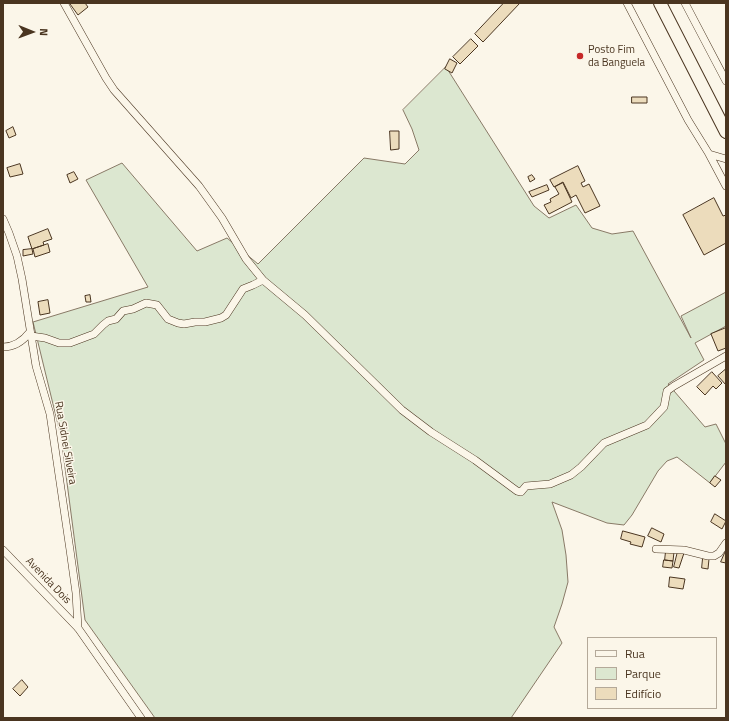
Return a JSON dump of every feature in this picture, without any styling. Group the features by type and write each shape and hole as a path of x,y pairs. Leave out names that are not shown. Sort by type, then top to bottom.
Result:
{"highway":[{"path":"660,3 726,132"}],"street":[{"path":"64,3 114,90 200,186 222,218 246,259 263,280 305,315 402,410 440,439 474,460 520,492 526,486 550,484 576,472 604,443 647,425 664,406 667,391 670,388 726,356"},
{"path":"627,3 688,120 709,154 726,186"},
{"path":"685,3 726,81"},
{"path":"709,154 726,158"},
{"name":"Rua Sidnei Silveira","path":"3,219 17,256 36,366 50,414 76,592 78,628"},
{"path":"3,347 17,344 30,334 58,343 70,343 94,334 108,321 116,319 123,311 133,309 146,302 157,305 168,319 178,323 184,324 210,321 226,315 243,289 253,286 263,280"},
{"path":"656,549 684,550 714,556 719,553 726,543"},
{"name":"Avenida Dois","path":"3,550 78,628 141,718"}],"green space":[{"path":"446,67 534,206 549,218 576,205 592,228 612,234 633,231 691,338 681,316 726,292 726,326 695,343 704,360 668,384 705,427 716,424 726,444 726,462 710,483 677,457 667,461 658,471 632,515 624,525 607,523 552,502 562,530 568,582 554,627 562,643 511,718 155,718 85,620 61,437 33,322 148,287 86,180 122,163 197,251 227,238 258,264 364,158 405,164 419,150 412,129 403,110"}],"building":[{"path":"85,3 88,7 78,15 70,4"},
{"path":"504,3 520,3 483,42 475,34"},
{"path":"471,39 478,46 460,64 453,57"},
{"path":"450,59 457,63 452,73 445,69"},
{"path":"632,97 647,97 647,103 632,103"},
{"path":"13,127 16,135 9,138 6,131"},
{"path":"390,131 399,131 399,149 391,150"},
{"path":"20,164 23,174 10,177 7,168"},
{"path":"578,166 585,181 581,183 583,187 589,184 600,206 585,213 576,195 571,198 563,182 554,187 550,180"},
{"path":"74,172 78,179 70,183 67,175"},
{"path":"532,175 535,179 530,182 528,177"},
{"path":"563,183 572,202 549,214 544,205 551,202 550,199 559,194 555,187"},
{"path":"547,185 549,190 532,197 529,192"},
{"path":"714,198 723,216 726,215 726,243 704,255 683,215"},
{"path":"48,229 52,239 43,242 44,245 32,249 28,237"},
{"path":"48,244 50,252 35,257 33,249"},
{"path":"32,249 33,254 23,256 23,250"},
{"path":"90,295 91,302 86,302 85,296"},
{"path":"48,300 50,313 40,315 38,302"},
{"path":"726,328 726,348 718,351 711,334"},
{"path":"725,370 726,372 726,385 718,376"},
{"path":"712,372 722,383 716,389 713,386 705,395 697,387"},
{"path":"715,476 721,480 715,487 710,483"},
{"path":"715,514 726,521 722,529 711,522"},
{"path":"652,528 664,534 661,542 648,536"},
{"path":"623,531 645,537 642,547 630,544 631,542 621,539"},
{"path":"726,550 726,563 721,562"},
{"path":"666,551 674,552 673,561 665,560"},
{"path":"678,551 684,553 679,568 674,567"},
{"path":"703,558 709,559 708,569 702,568"},
{"path":"664,560 673,561 672,568 663,567"},
{"path":"670,577 685,579 683,589 669,587"},
{"path":"22,680 28,687 20,696 13,689"}],"place":[{"name":"Posto Fim da Banguela","path":"580,56"}]}
